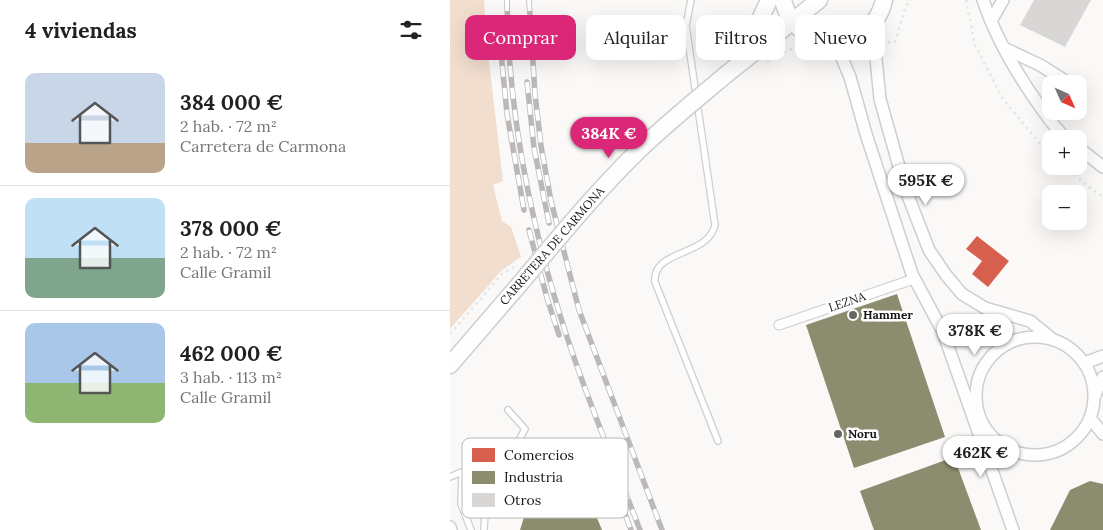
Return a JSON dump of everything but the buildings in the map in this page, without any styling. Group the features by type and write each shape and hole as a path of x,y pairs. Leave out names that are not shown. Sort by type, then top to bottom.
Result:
{"main road":[{"path":"762,15 769,0"},
{"path":"783,0 787,12 795,25"},
{"path":"785,29 819,0"},
{"path":"877,15 884,0"},
{"name":"CARRETERA DE CARMONA","path":"450,364 521,272 638,151 728,73 753,60"}],"street":[{"path":"984,0 991,22 1028,90 1057,130"},
{"path":"991,22 1002,0"},
{"path":"1006,49 1040,65 1056,75"},
{"path":"843,60 850,77 869,144 914,278 943,332 977,417 1013,530"},
{"path":"876,60 880,98 905,188 929,250 962,294 985,308 1030,320 1052,339 1070,348 1085,363 1092,379 1094,397"},
{"path":"1087,154 1103,167"},
{"name":"LEZNA","path":"779,326 914,278"},
{"path":"1052,339 1034,336 1015,340 999,349 986,363 978,380 976,398 977,417 990,434 1005,447 1024,454 1044,454 1064,448 1079,435 1090,418 1094,397 1103,377"},
{"path":"1085,363 1103,356"},
{"path":"1090,418 1103,434"}],"lane":[{"path":"691,0 686,26 715,224 713,233 708,240 672,256 660,265 655,275 655,282 718,442"},
{"path":"508,410 524,430 520,438"},
{"path":"450,476 462,472 462,506"},
{"path":"467,518 472,530"}],"path":[{"path":"889,42 895,42 906,6 911,0"},
{"path":"966,0 975,45 1004,99 1042,146"},
{"path":"1075,175 1103,197"},
{"path":"450,334 502,274 521,272"}],"shaded area":[{"path":"450,0 484,0 485,15 465,15 465,60 489,60 503,181 493,185 502,221 511,227 521,257 502,270 450,329"}],"railway":[{"path":"507,0 508,37 515,112 520,149 535,223 563,325 604,438"},
{"path":"529,0 535,94 541,146 551,201 579,310 627,438"},
{"path":"502,60 507,114 524,210"},
{"path":"527,82 534,148 549,223"},
{"path":"529,230 559,335"},
{"path":"628,440 662,530"},
{"path":"628,499 640,530"},
{"path":"627,518 631,530"}],"place":[{"name":"Hammer","path":"853,315"},
{"name":"Noru","path":"838,434"}]}
